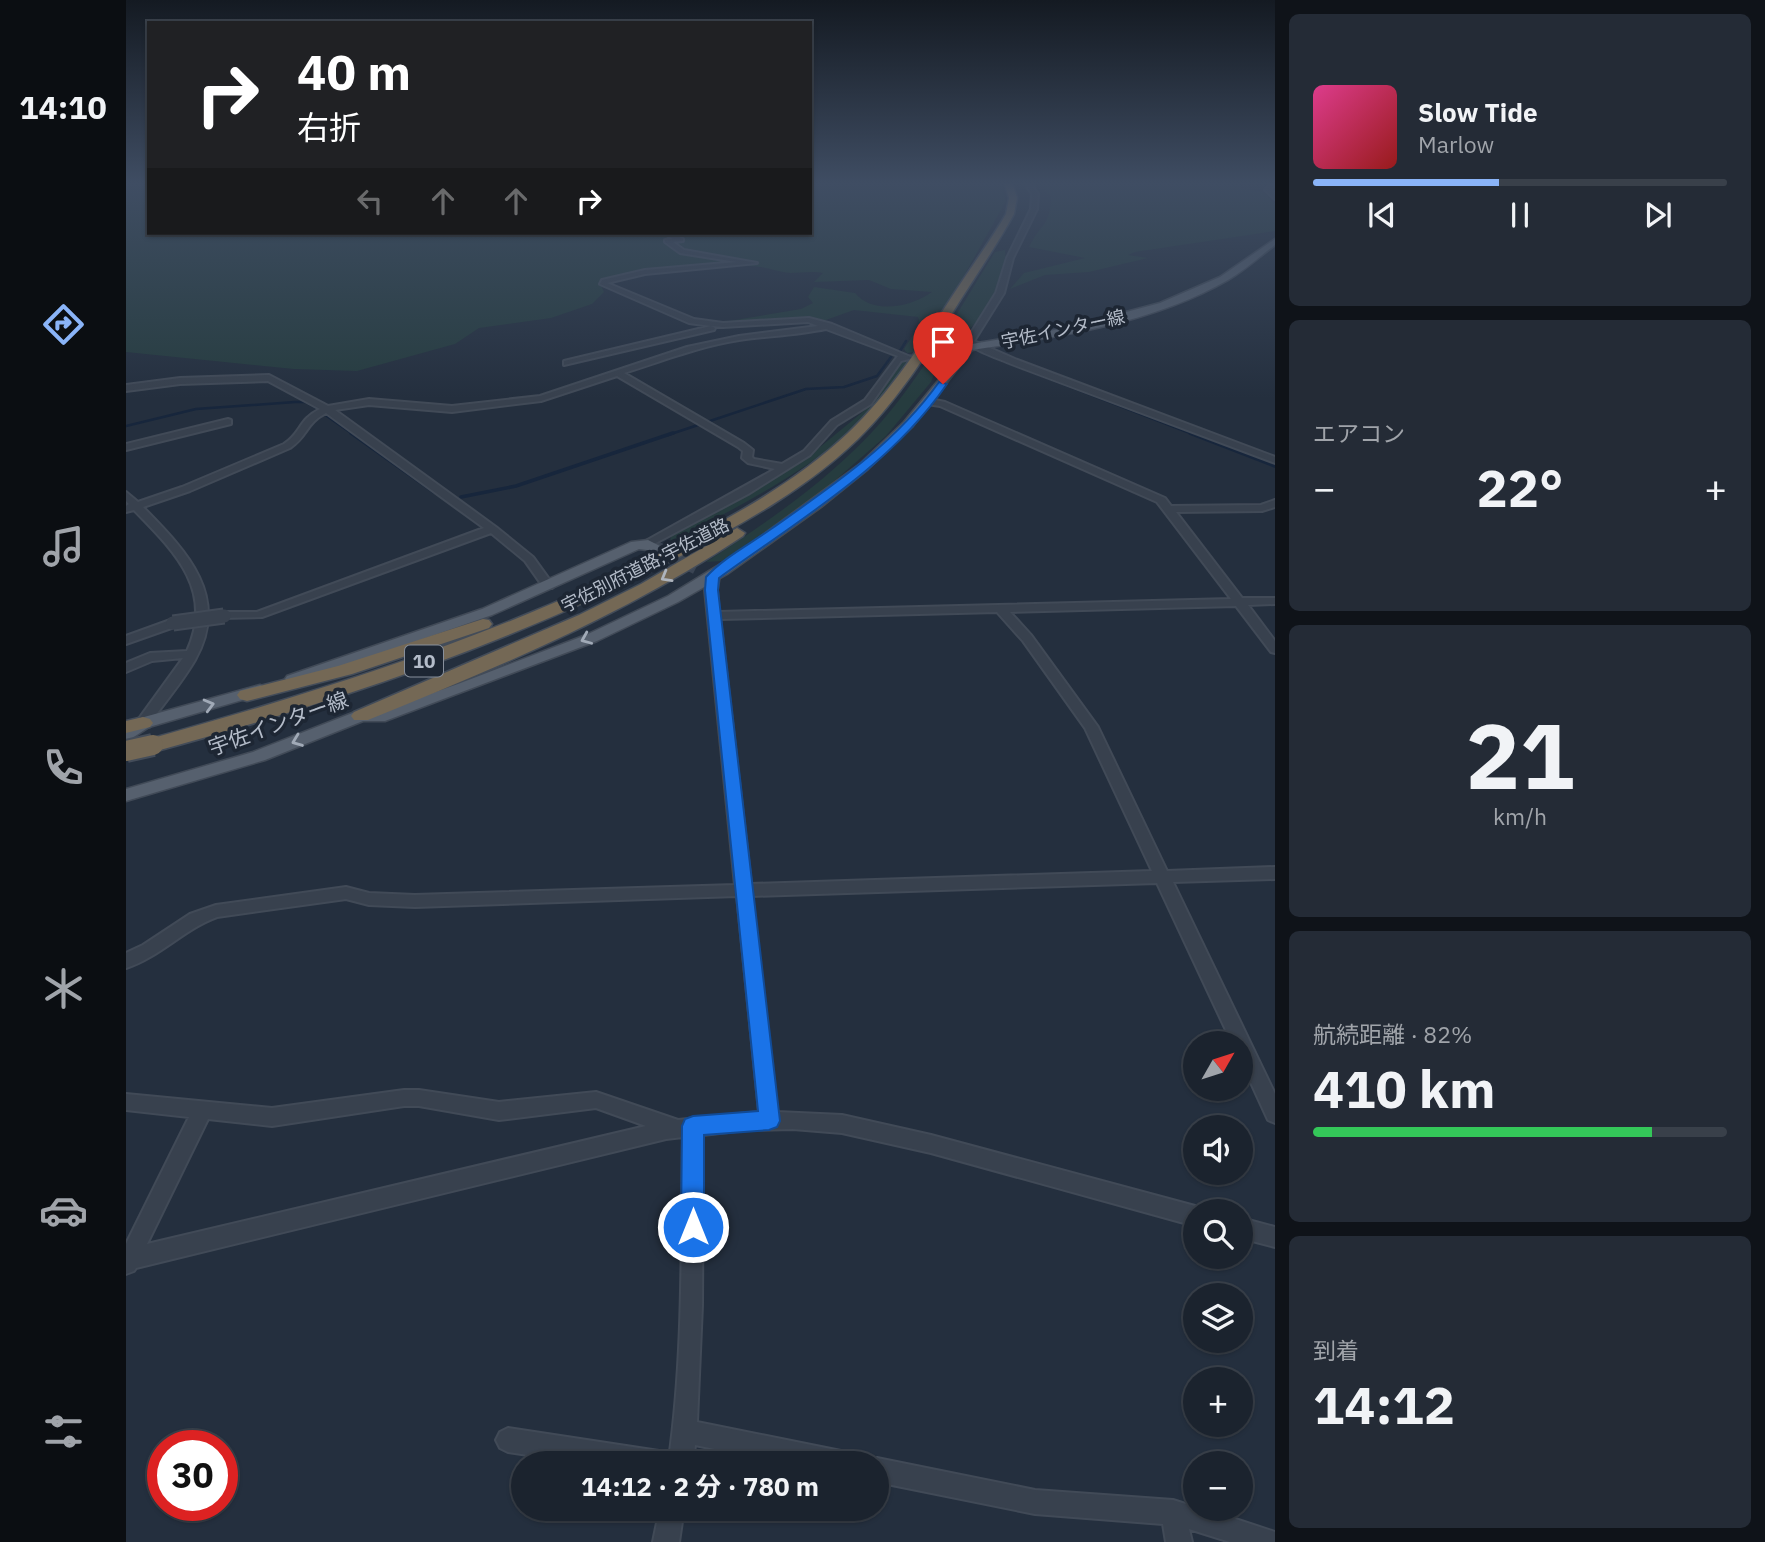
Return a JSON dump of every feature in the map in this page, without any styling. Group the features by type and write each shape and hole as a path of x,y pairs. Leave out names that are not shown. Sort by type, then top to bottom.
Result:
{"highway":[{"name":"宇佐別府道路;宇佐道路","path":"126,753 280,709 449,652 563,607 685,548 778,493 854,435 908,375 985,254"},
{"path":"361,716 424,692 554,635 686,566 806,486 841,457 883,411 889,398"},
{"path":"247,695 345,670 470,629 589,586 659,554 685,548"}],"main road":[{"name":"宇佐インター線","path":"126,795 259,756 361,716 379,717 587,639 713,577 852,477 893,442 930,402 948,364 963,352 976,346 1080,327 1163,304 1222,279 1257,254"},
{"name":"宇佐インター線","path":"126,737 134,725 247,695 486,612 636,545 651,546"},
{"path":"696,568 713,577"},
{"path":"126,753 134,725"}],"street":[{"path":"698,254 754,263 628,274 604,281 604,284 678,317 723,325"},
{"path":"1012,254 1000,293 970,341 976,346 1275,460"},
{"path":"567,363 723,325 793,319 829,326 907,357 891,367 868,402 834,423 807,453 651,546"},
{"path":"131,508 186,489 287,446 296,440 309,418 327,409 369,402 434,409 480,407 555,394 616,372 725,341 829,326"},
{"path":"616,372 741,444 748,450 747,458 751,461 785,468"},
{"path":"126,388 180,381 270,378 327,409 492,529 529,559 548,586"},
{"path":"930,402 955,410 1154,496 1170,509 1275,649"},
{"path":"126,447 228,422"},
{"path":"126,495 131,508 186,561 201,589 203,622 191,654 134,725"},
{"path":"1170,509 1262,508 1275,503"},
{"path":"126,640 173,623 224,616 258,615 492,529"},
{"path":"713,577 711,590 746,890 769,1121"},
{"path":"716,616 1275,601"},
{"path":"1000,608 1027,638 1091,727 1275,1114"},
{"path":"126,668 150,657 191,654"},
{"path":"126,961 149,950 205,914 337,894 399,901 1275,873"},
{"path":"126,1102 272,1117 387,1100 419,1098 509,1111 596,1100 685,1127"},
{"path":"127,1261 202,1111"},
{"path":"127,1261 685,1127 769,1121 818,1122 885,1132 1183,1213"},
{"path":"682,1451 693,1270 685,1127"},
{"path":"1253,1231 1275,1237"},
{"path":"685,1431 782,1451"},
{"path":"508,1440 580,1451"},
{"path":"889,1472 1035,1502 1173,1512 1270,1542"},
{"path":"1173,1512 1179,1542"},
{"path":"666,1542 670,1521"}],"green space":[{"path":"126,254 976,254 914,352 907,353 904,349 920,324 918,317 854,310 823,321 796,317 717,323 801,309 813,303 808,297 814,287 855,293 863,300 882,306 914,302 932,292 891,289 869,280 814,282 823,273 790,273 747,266 673,272 600,283 604,292 592,304 551,318 479,328 455,344 357,371 294,369 126,352"},
{"path":"994,254 1005,254 1007,279 984,313 938,365 931,382 886,436 816,497 723,561 706,562 799,498 863,442 898,401 942,339"},
{"path":"1064,254 1130,254 1128,255 1148,258 1089,272 1045,275 1010,289 1024,273 1085,258"},
{"path":"910,360 871,412 825,452 775,485 670,543 671,536 814,452 870,406 902,361"}],"waterway":[{"path":"900,351 906,341"},
{"path":"985,354 1195,435"},
{"path":"710,421 806,389 844,387 877,376 891,357"},
{"path":"126,426 196,409 295,402 305,402 318,409"},
{"path":"324,414 354,435"},
{"path":"668,435 701,424"},
{"path":"351,433 434,492"},
{"path":"461,497 516,486 673,433"},
{"path":"1190,433 1275,466"}],"tunnel":[{"path":"909,358 942,363"},
{"path":"655,547 696,568"}],"route":[{"path":"693,1227 693,1126 769,1121 746,890 711,590 713,577 852,477 893,442 943,384"}]}
